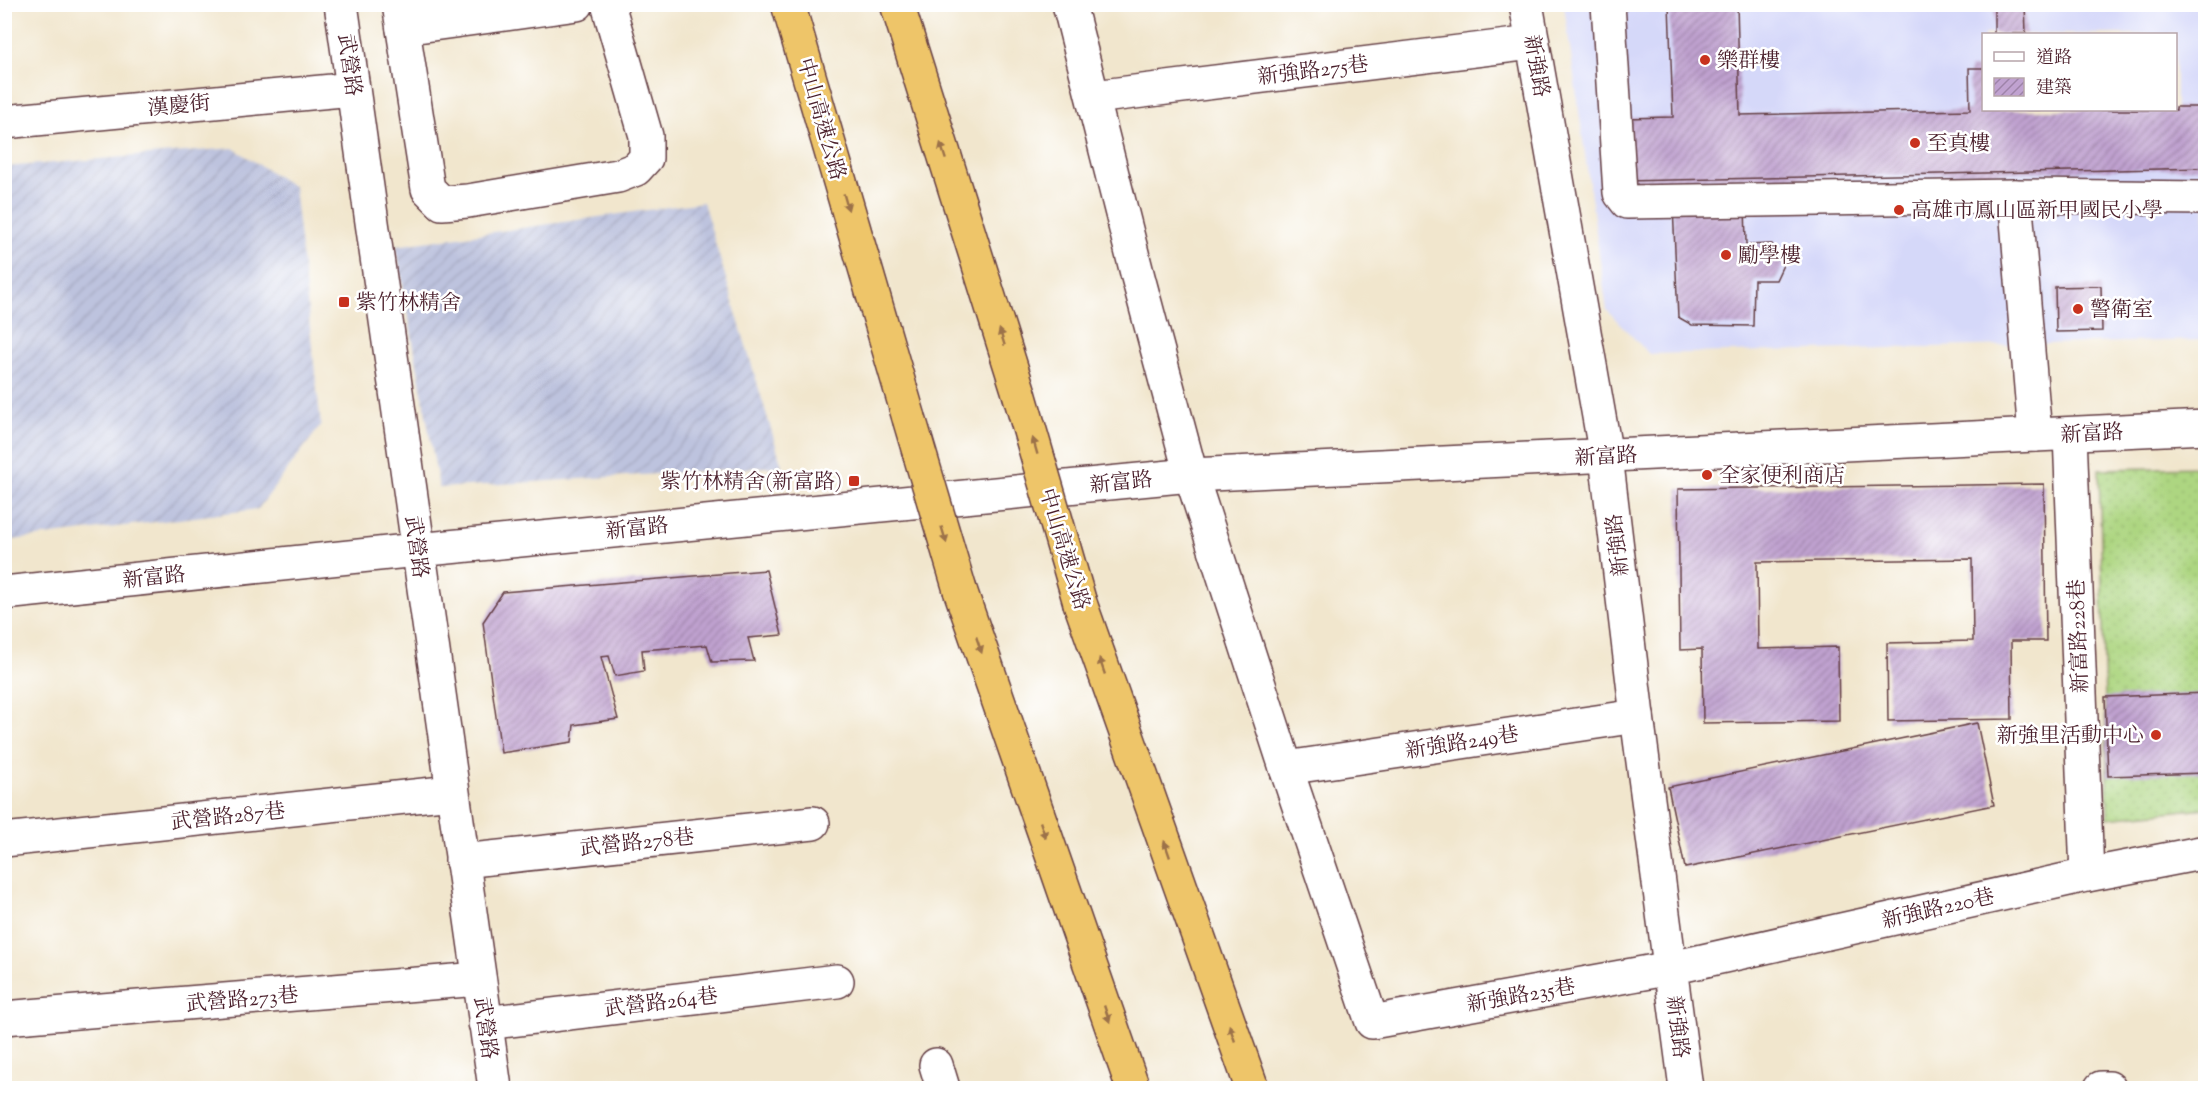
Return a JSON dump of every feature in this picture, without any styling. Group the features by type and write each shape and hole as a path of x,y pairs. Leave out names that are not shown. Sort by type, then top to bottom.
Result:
{"highway":[{"name":"中山高速公路","path":"788,4 960,590 1133,1089"},
{"name":"中山高速公路","path":"897,4 1019,393 1080,603 1252,1089"}],"street":[{"name":"武營路","path":"341,4 495,1089"},
{"path":"577,4 401,16 428,189 442,203 468,201 618,176 636,169 646,158 646,136 608,4"},
{"path":"1069,4 1191,475 1286,768"},
{"name":"新強路","path":"1526,4 1606,456 1637,716 1686,1089"},
{"path":"1608,4 1620,193 1627,202 2015,196 2205,198"},
{"name":"新強路275巷","path":"1094,97 1532,43"},
{"name":"漢慶街","path":"4,122 353,89"},
{"path":"2015,196 2035,435"},
{"name":"新富路","path":"4,593 417,550 1191,475 2205,427"},
{"name":"新富路228巷","path":"2070,434 2087,875"},
{"name":"新強路249巷","path":"1286,768 1637,716"},
{"name":"新強路235巷","path":"1286,768 1372,1022 1671,968"},
{"name":"武營路287巷","path":"4,840 452,792"},
{"name":"武營路278巷","path":"462,861 813,823"},
{"name":"新強路220巷","path":"1671,968 2087,875 2205,852"},
{"name":"武營路273巷","path":"4,1018 479,979"},
{"name":"武營路264巷","path":"485,1023 837,981"},
{"path":"2101,1089 2109,1089"}],"shaded area":[{"name":"高雄市鳳山區新甲國民小學","path":"1564,5 2205,5 2205,340 1649,354 1607,310"},
{"path":"233,148 294,187 321,425 258,509 5,541 5,167"},
{"path":"703,202 782,466 439,488 396,246"}],"green space":[{"path":"2205,467 2205,808 2108,818 2099,469"}],"building":[{"name":"至真樓","path":"1669,4 1737,4 1740,115 1970,110 1969,68 1982,68 1982,111 2177,111 2177,107 2206,107 2206,168 1625,181 1624,118 1673,117"},
{"path":"1994,4 2025,4 2026,33 1994,33"},
{"name":"勵學樓","path":"1745,203 1746,245 1772,244 1783,265 1776,280 1754,280 1753,326 1692,325 1678,317 1673,206"},
{"name":"警衛室","path":"2101,286 2102,331 2056,332 2055,287"},
{"path":"2044,484 2046,641 2011,641 2012,719 1888,721 1887,643 1973,641 1972,559 1757,562 1758,649 1838,647 1839,721 1703,723 1702,649 1680,650 1678,489"},
{"path":"766,570 782,635 748,638 754,661 712,662 707,645 642,650 644,671 615,676 609,656 601,657 618,719 574,725 572,742 501,753 483,622 503,592"},
{"name":"新強里活動中心","path":"2206,693 2206,773 2108,776 2105,697"},
{"path":"1977,723 1994,805 1685,868 1668,787"}],"place":[{"name":"樂群樓","path":"1705,60"},
{"name":"至真樓","path":"1915,143"},
{"name":"高雄市鳳山區新甲國民小學","path":"1899,210"},
{"name":"勵學樓","path":"1726,255"},
{"name":"紫竹林精舍","path":"344,302"},
{"name":"警衛室","path":"2078,309"},
{"name":"全家便利商店","path":"1707,475"},
{"name":"紫竹林精舍(新富路)","path":"854,481"},
{"name":"新強里活動中心","path":"2156,735"}]}
